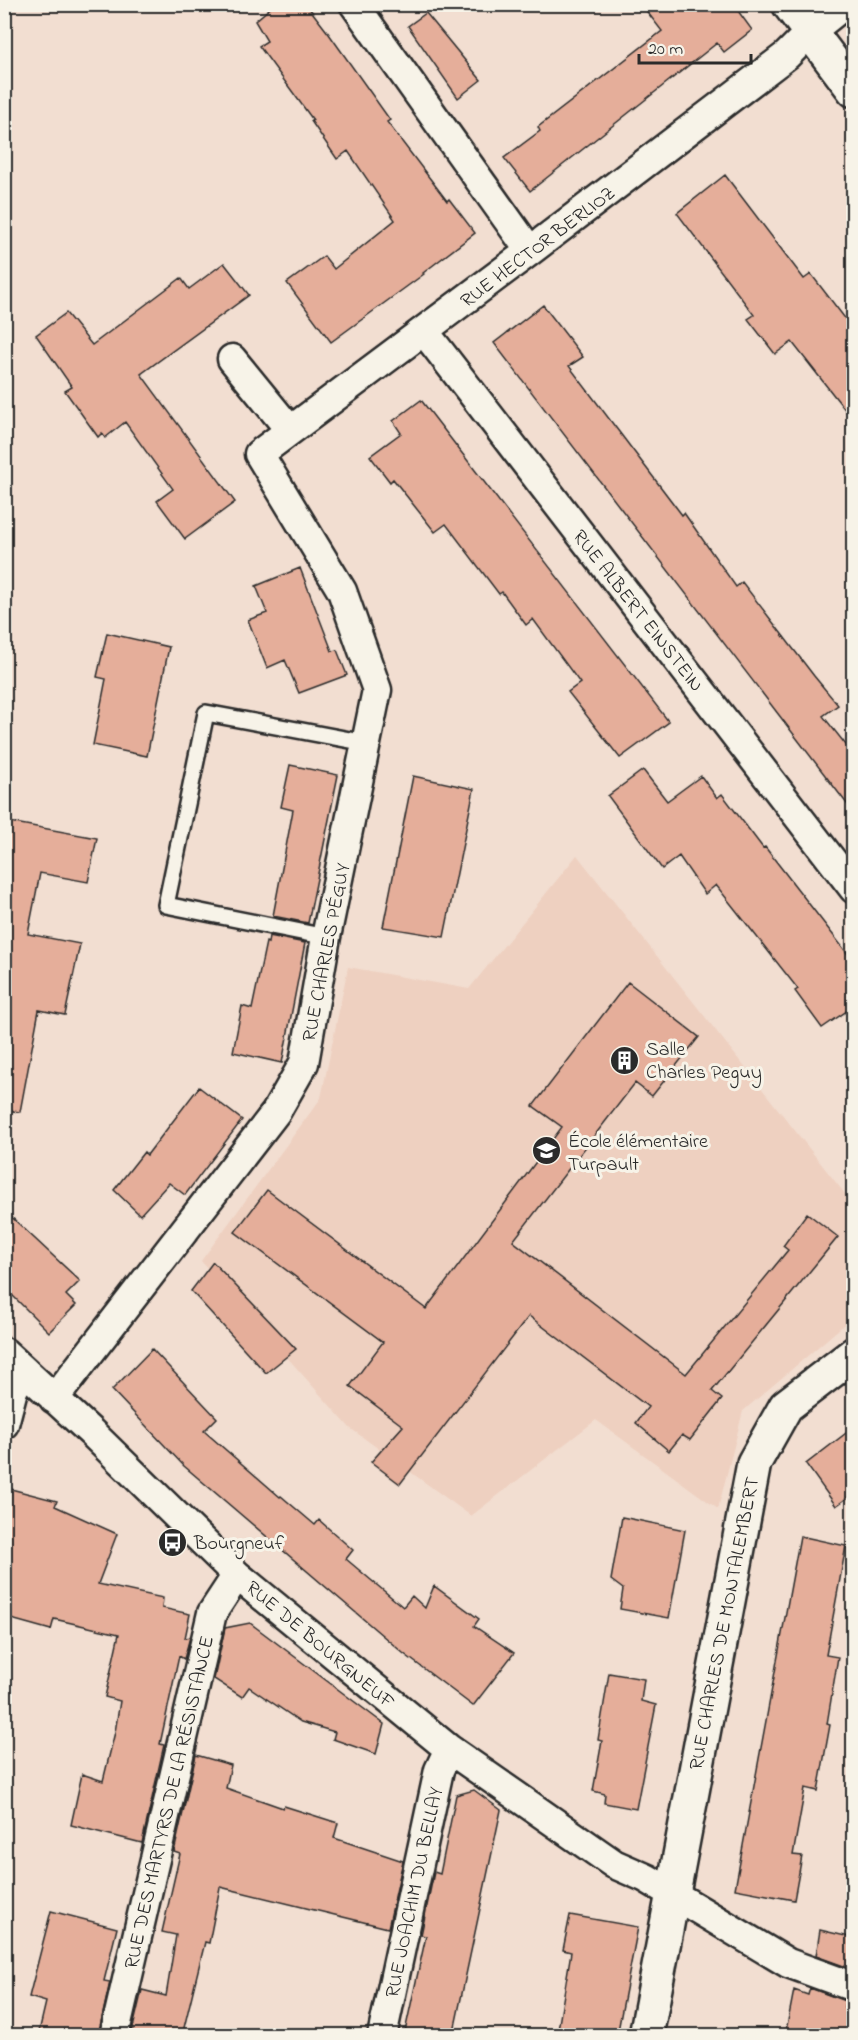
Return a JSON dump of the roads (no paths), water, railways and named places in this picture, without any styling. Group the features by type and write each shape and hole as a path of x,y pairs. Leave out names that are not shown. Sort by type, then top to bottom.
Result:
{"main road":[{"path":"789,4 854,90"},
{"name":"RUE CHARLES DE MONTALEMBERT","path":"646,2036 754,1463 786,1406 854,1354"}],"street":[{"path":"354,4 530,251"},
{"name":"RUE HECTOR BERLIOZ","path":"259,454 787,56 810,32 845,4"},
{"name":"RUE ALBERT EINSTEIN","path":"424,331 854,889"},
{"path":"232,359 290,430"},
{"name":"RUE CHARLES PÉGUY","path":"54,1399 276,1112 304,1062 326,937 376,690 342,591 259,454"},
{"path":"4,1424 14,1390 14,1361"},
{"name":"RUE DE BOURGNEUF","path":"14,1361 91,1432 237,1575 448,1749 614,1864 646,1878 788,1963 854,1987"},
{"name":"RUE DES MARTYRS DE LA RÉSISTANCE","path":"114,2036 212,1613 237,1575"},
{"name":"RUE JOACHIM DU BELLAY","path":"382,2036 439,1770 448,1749"}],"lane":[{"path":"326,937 166,905 206,713 366,743"}],"place":[{"name":"Salle Charles Peguy","path":"625,1060"},
{"name":"École élémentaire Turpault","path":"547,1151"},
{"name":"Bourgneuf","path":"173,1542"}]}
